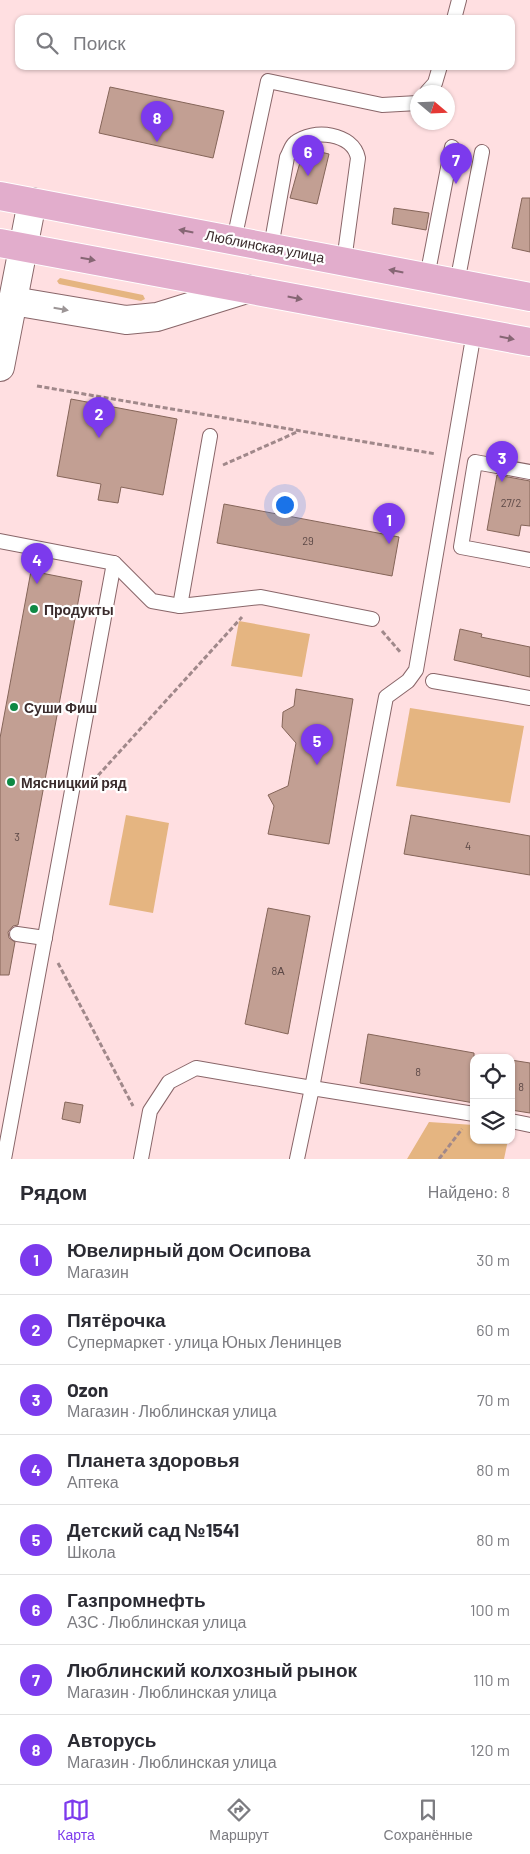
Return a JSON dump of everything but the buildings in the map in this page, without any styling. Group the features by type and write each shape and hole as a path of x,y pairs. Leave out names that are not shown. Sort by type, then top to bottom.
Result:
{"main road":[{"name":"Люблинская улица","path":"0,196 530,297"},
{"path":"0,366 13,301 12,245 32,202"},
{"path":"12,245 530,342"},
{"path":"13,301 126,320 157,316 247,289"}],"lane":[{"path":"455,15 459,0"},
{"path":"434,85 439,70"},
{"path":"234,240 268,81 382,105 410,103"},
{"path":"271,248 288,157 294,144 302,139 322,135 344,139 356,150 358,158 344,261"},
{"path":"427,277 452,148"},
{"path":"457,283 482,152"},
{"path":"297,1159 386,697 408,681 416,670 474,332"},
{"path":"180,606 210,436"},
{"path":"530,472 475,462 460,547 530,560"},
{"path":"0,541 114,563 152,601 180,606 261,597 372,619"},
{"path":"4,1159 114,563"},
{"path":"433,681 530,698"},
{"path":"16,934 45,938"},
{"path":"141,1159 150,1110 169,1082 196,1068 470,1118"},
{"path":"515,1122 530,1125"}],"path":[{"path":"37,386 452,457"},
{"path":"203,474 298,432"},
{"path":"69,806 261,597"},
{"path":"45,938 146,1131"},
{"path":"438,1159 470,1119"}],"shaded area":[{"path":"60,278 143,295 145,299 141,301 59,284 57,281"},
{"path":"239,621 310,634 302,677 231,666"},
{"path":"410,708 524,726 510,803 396,786"},
{"path":"126,815 169,823 153,913 109,905"},
{"path":"429,1122 470,1125 470,1144 507,1144 504,1159 407,1159"}],"place":[{"name":"Авторусь","path":"157,142"},
{"name":"Газпромнефть","path":"308,176"},
{"name":"Люблинский колхозный рынок","path":"456,184"},
{"name":"Пятёрочка","path":"99,438"},
{"name":"Ozon","path":"502,482"},
{"name":"Ювелирный дом Осипова","path":"389,544"},
{"name":"Планета здоровья","path":"37,584"},
{"name":"Продукты","path":"34,609"},
{"name":"Суши Фиш","path":"14,707"},
{"name":"Детский сад №1541","path":"317,765"},
{"name":"Мясницкий ряд","path":"11,782"}]}
